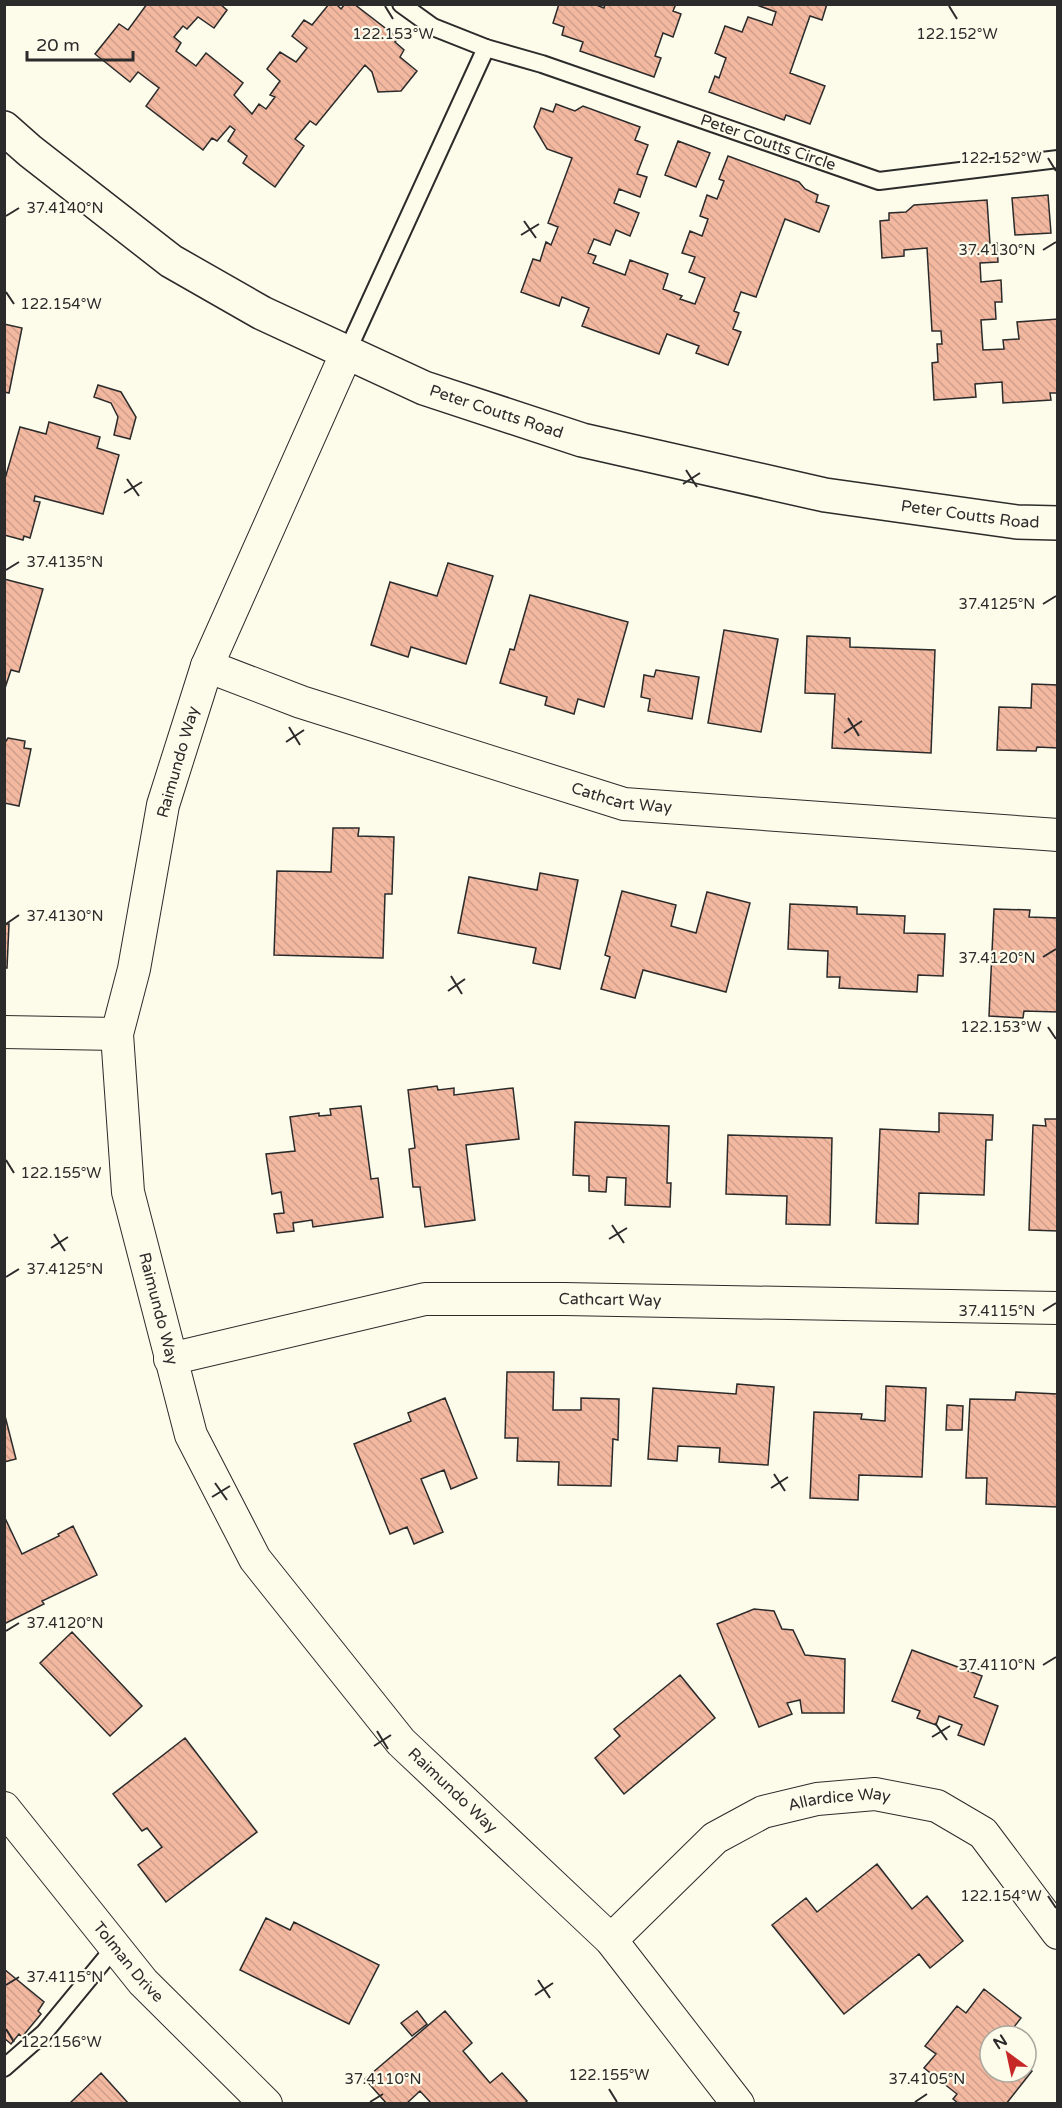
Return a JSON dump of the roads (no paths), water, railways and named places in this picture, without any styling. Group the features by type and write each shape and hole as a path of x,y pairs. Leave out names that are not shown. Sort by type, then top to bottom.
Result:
{"street":[{"name":"Peter Coutts Road","path":"4,128 171,261 262,313 346,354 424,388 582,440 825,495 1017,522 1058,523"},
{"name":"Raimundo Way","path":"346,354 207,666 163,805 134,969 117,1034 128,1192 191,1435 255,1559 401,1743 611,1940 738,2103"},
{"name":"Cathcart Way","path":"207,666 301,702 624,804 1058,835"},
{"path":"4,1032 117,1034"},
{"name":"Cathcart Way","path":"170,1359 424,1299 1058,1308"},
{"name":"Allardice Way","path":"611,1940 715,1838 763,1812 817,1799 875,1794 937,1806 983,1833 1058,1933"},
{"name":"Tolman Drive","path":"4,1808 143,1982 266,2103"}],"lane":[{"name":"Peter Coutts Circle","path":"401,4 433,27 486,48 534,61 879,180 1058,159"},
{"path":"346,354 486,48"},
{"path":"4,2068 44,2033 115,1947"}]}
